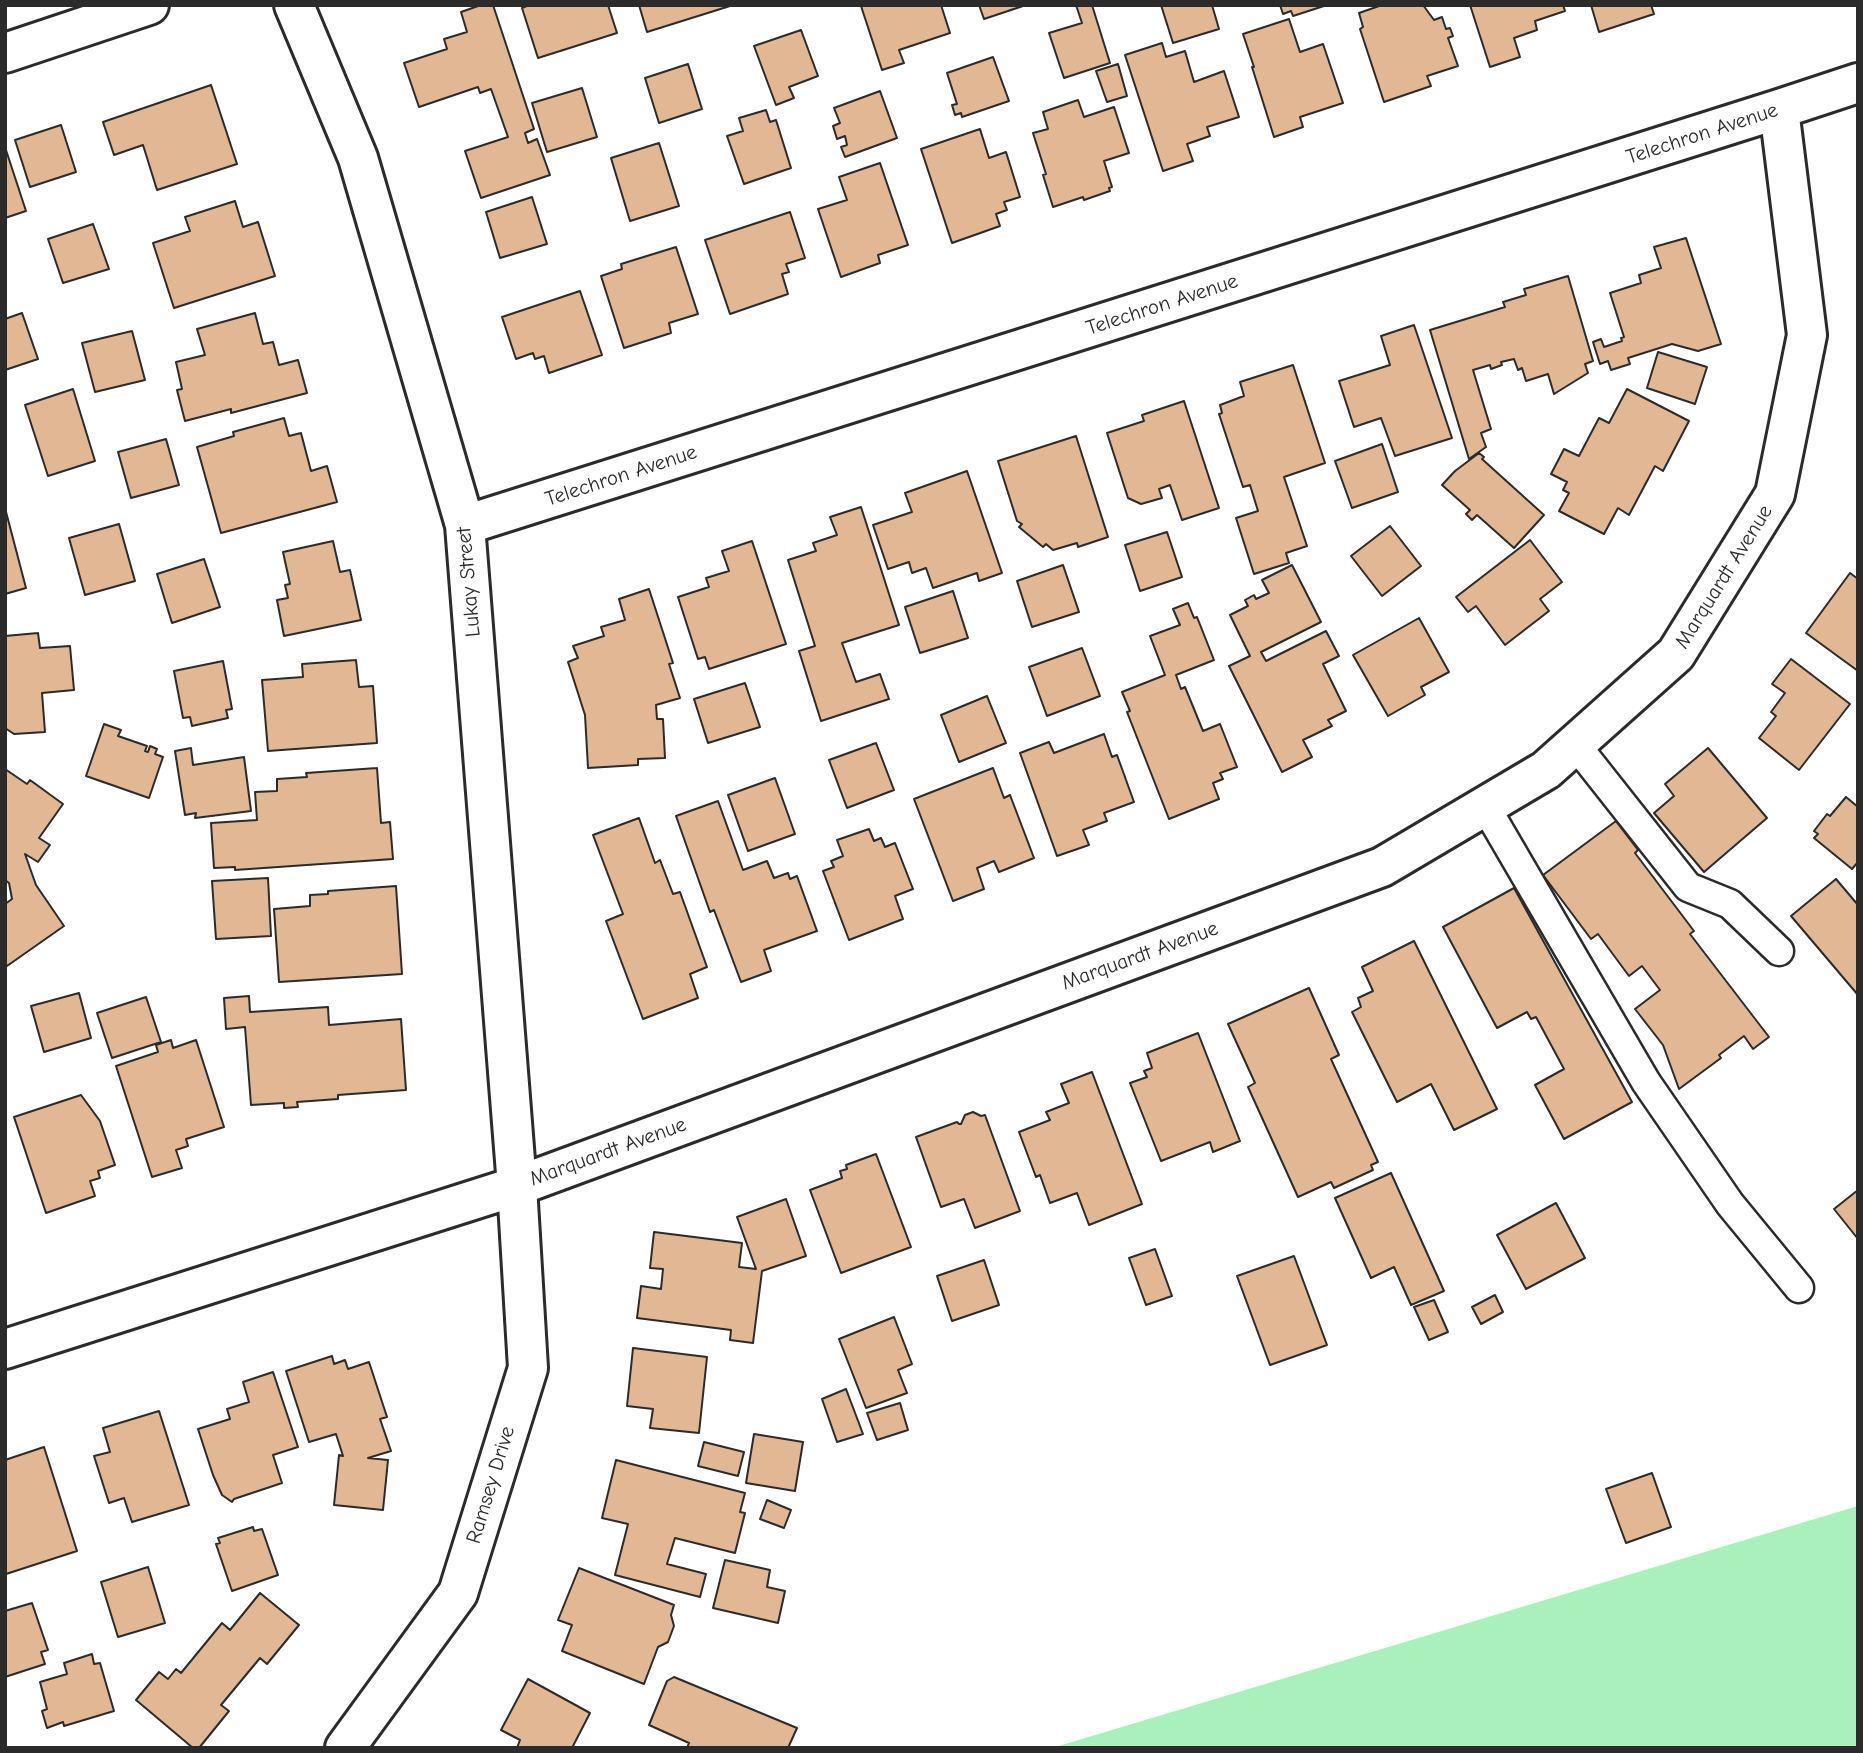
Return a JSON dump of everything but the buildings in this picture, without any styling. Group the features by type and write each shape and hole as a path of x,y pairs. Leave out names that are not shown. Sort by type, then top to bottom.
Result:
{"street":[{"path":"5,52 149,5"},
{"name":"Lukay Street","path":"294,5 358,158 465,525 517,1186"},
{"name":"Telechron Avenue","path":"465,525 1858,83"},
{"name":"Marquardt Avenue","path":"5,1349 517,1186 1382,867 1546,769 1676,654 1775,494 1807,335 1779,110"},
{"name":"Ramsey Drive","path":"345,1748 458,1593 528,1368 517,1186"}],"lane":[{"path":"1576,744 1688,887 1731,904 1779,951"},
{"path":"1485,806 1646,1082 1730,1204 1799,1288"}],"green space":[{"path":"1858,1506 1858,1748 1052,1748"}]}
